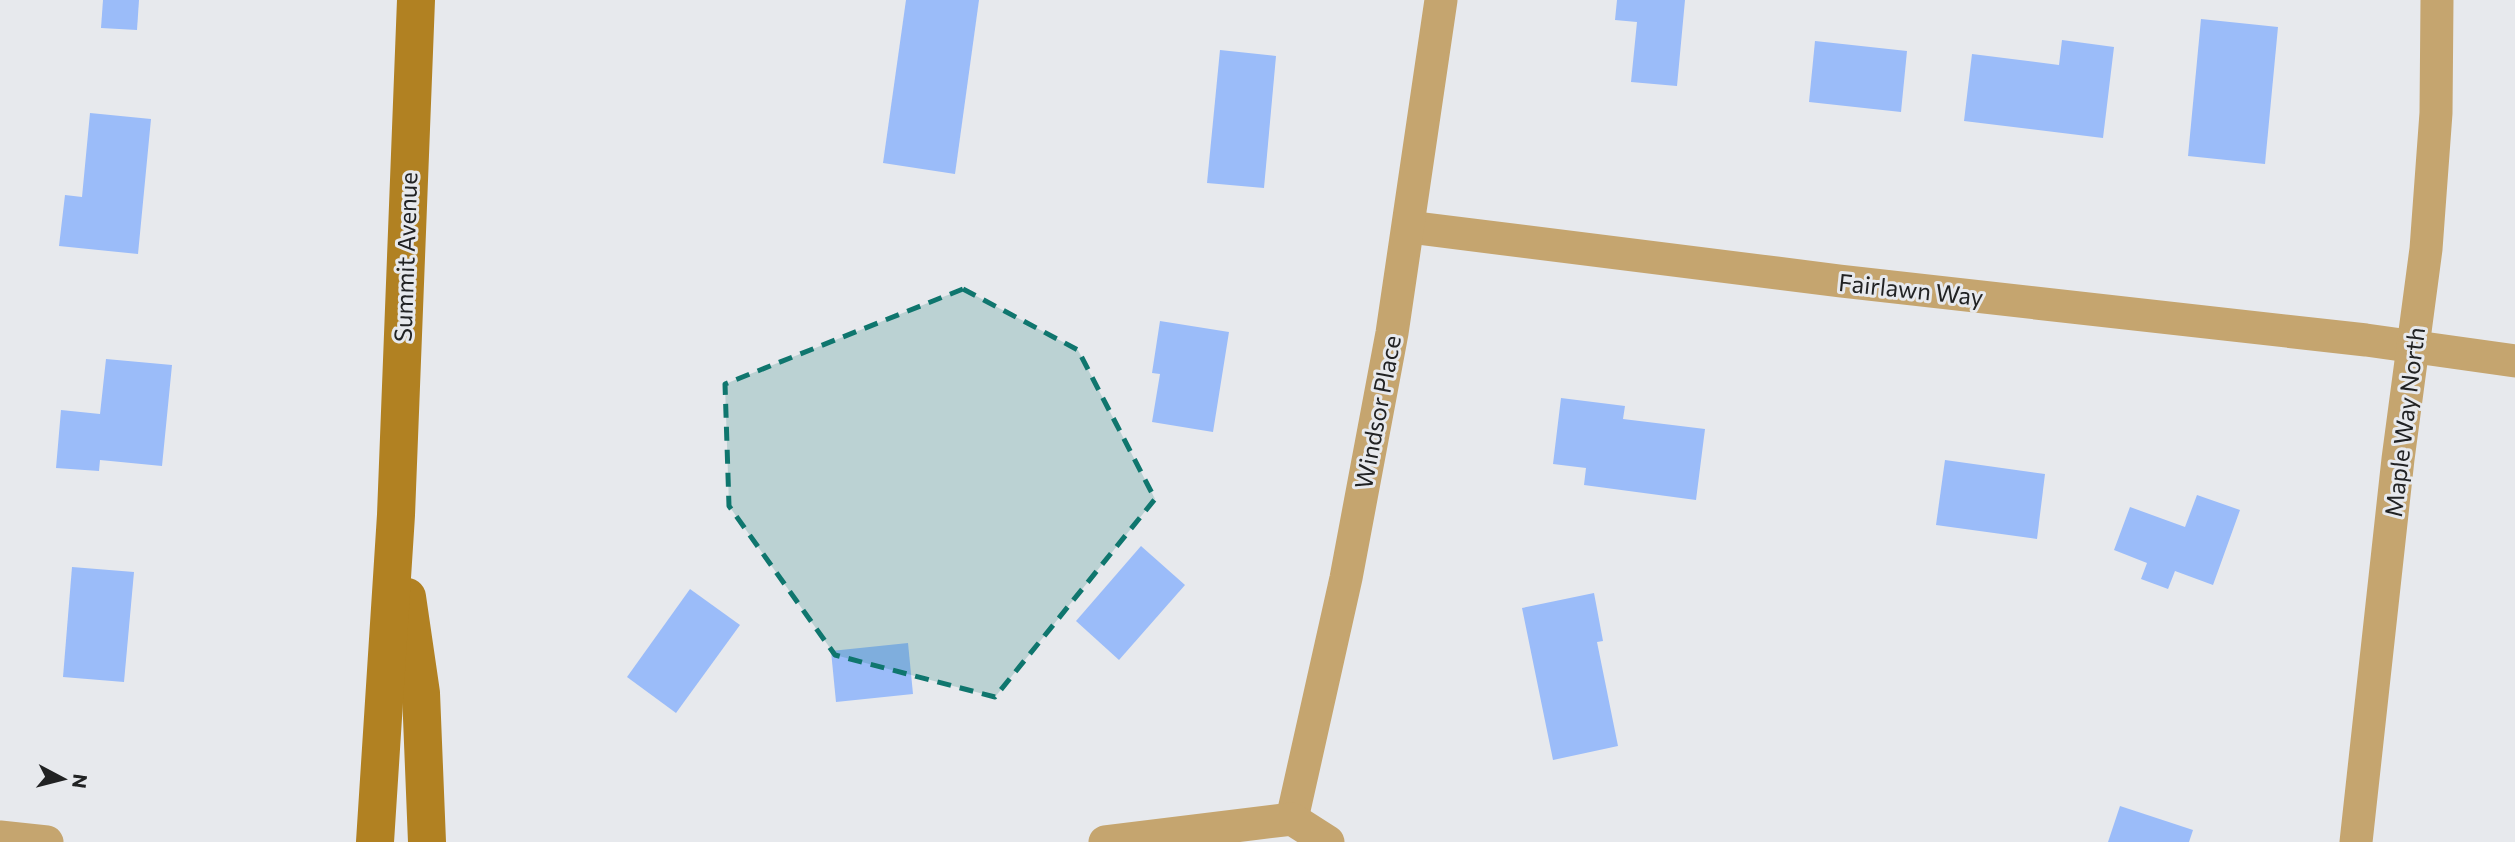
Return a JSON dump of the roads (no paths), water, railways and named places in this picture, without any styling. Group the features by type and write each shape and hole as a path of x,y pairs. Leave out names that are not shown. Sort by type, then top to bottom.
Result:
{"main road":[{"name":"Summit Avenue","path":"375,842 396,515 416,0"},
{"name":"Summit Avenue","path":"396,515 421,693 427,842"}],"street":[{"name":"Windsor Place","path":"1292,819 1346,579 1392,333 1441,0"},
{"name":"Maple Way North","path":"2356,842 2398,459 2426,249 2435,124 2437,0"},
{"name":"Fairlawn Way","path":"1409,227 1840,281 2366,340 2515,361"},
{"path":"1105,842 1292,819 1328,842"},
{"path":"0,837 47,842"}]}
